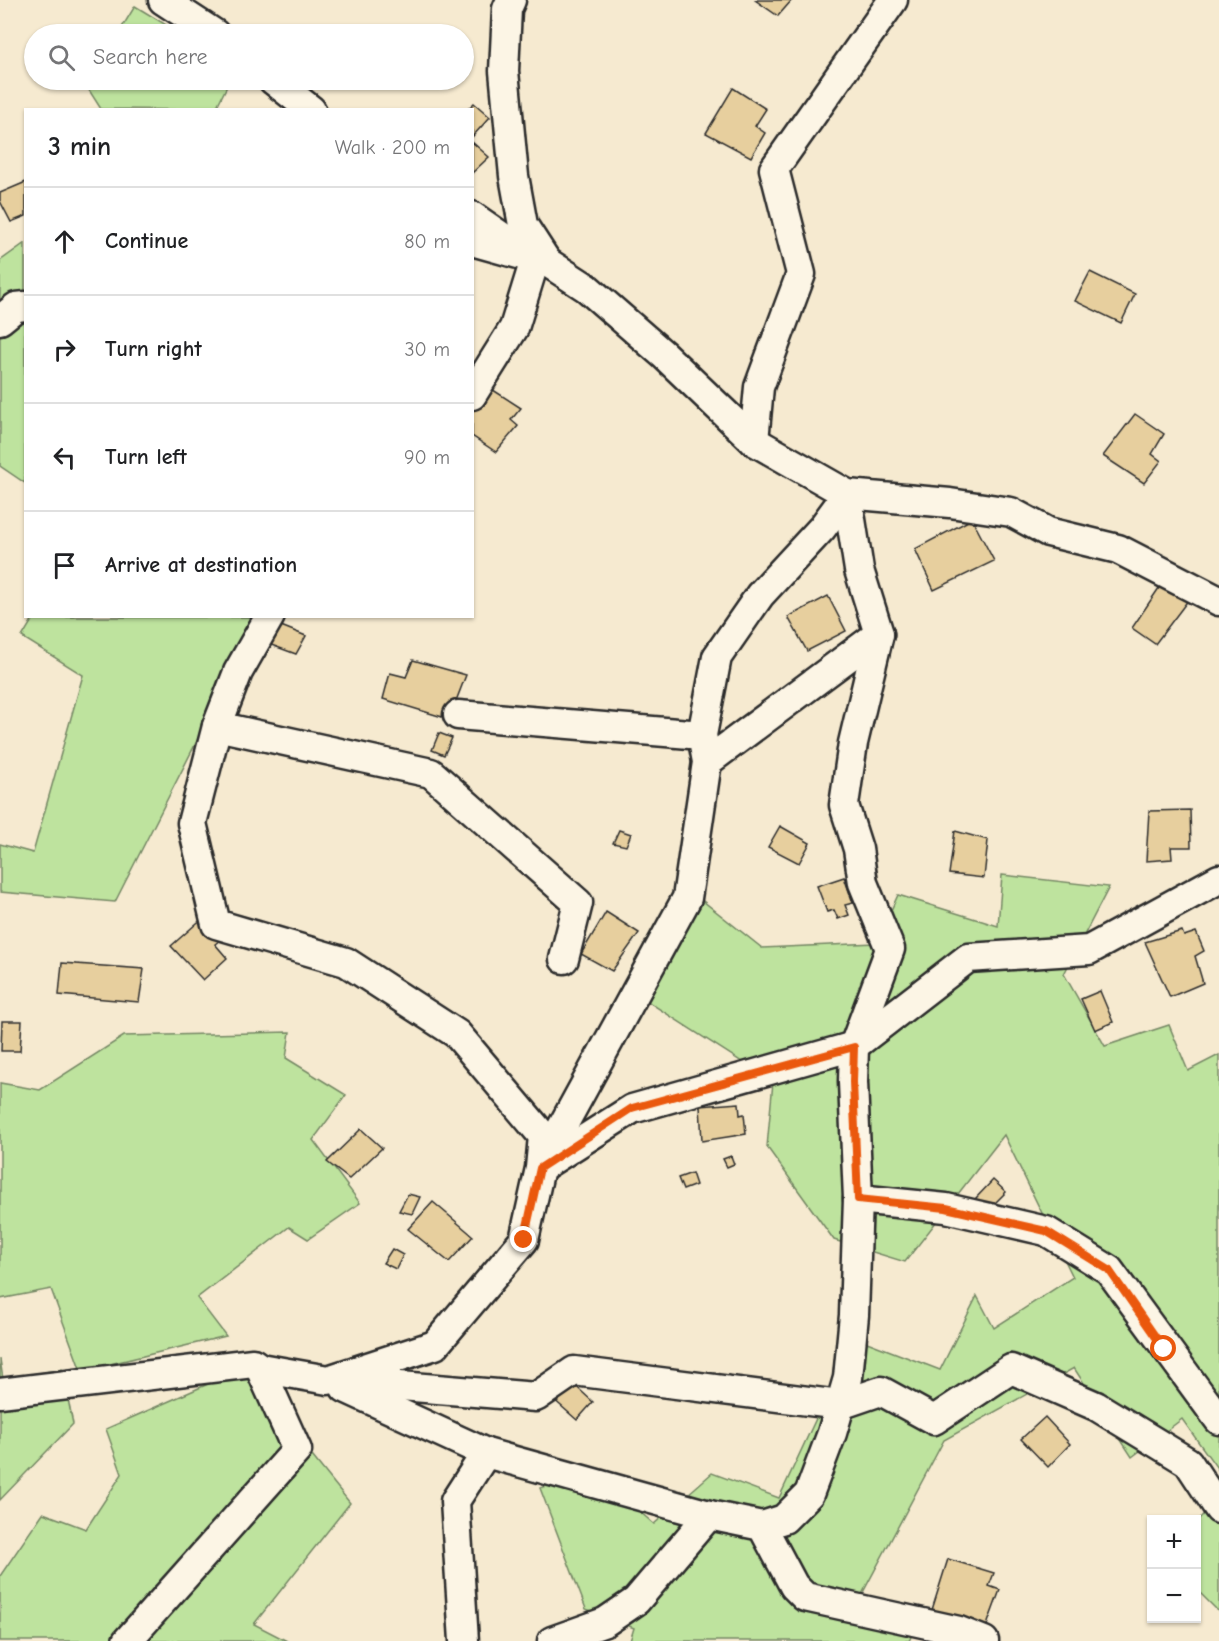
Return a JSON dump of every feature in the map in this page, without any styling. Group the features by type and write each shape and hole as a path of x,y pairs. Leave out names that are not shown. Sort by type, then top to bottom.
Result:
{"street":[{"path":"164,0 200,24"},
{"path":"474,392 514,328 541,261 523,225 514,176 504,71 507,9 511,0"},
{"path":"754,441 759,387 801,274 774,169 893,0"},
{"path":"286,90 308,108"},
{"path":"474,217 587,288 754,441 847,494 950,503 1011,512 1048,532 1118,549 1219,601"},
{"path":"474,242 541,261"},
{"path":"0,320 16,307 24,306"},
{"path":"328,1380 486,1453 710,1515 762,1526 784,1519 809,1494 848,1378 854,1315 858,1199 853,1082 854,1047 890,949 864,883 858,849 844,805 853,743 879,634 859,570 847,494"},
{"path":"540,1168 687,898 717,657 760,595 822,528 847,494"},
{"path":"269,618 238,672 217,726 192,823 216,924 346,962 457,1034 543,1136 540,1168 524,1240 435,1345 328,1380"},
{"path":"458,715 704,748 879,634"},
{"path":"217,726 431,773 578,903 564,959"},
{"path":"540,1168 632,1108 854,1047 968,958 1089,950 1219,879"},
{"path":"858,1199 946,1208 1046,1231 1109,1270 1219,1420"},
{"path":"0,1393 253,1363 260,1368 328,1380 536,1397 574,1371 840,1405 881,1391 934,1420 1011,1369 1096,1406 1188,1462 1219,1509"},
{"path":"127,1641 297,1450 260,1368"},
{"path":"464,1641 455,1501 486,1453"},
{"path":"552,1641 605,1622 636,1601 710,1515"},
{"path":"762,1526 794,1586 805,1597 959,1631 984,1641"}],"green space":[{"path":"135,6 165,24 124,24"},
{"path":"89,90 225,90 216,108 100,108"},
{"path":"24,244 24,482 0,466 0,261"},
{"path":"33,618 259,618 115,902 0,892 0,844 33,853 83,675 22,637"},
{"path":"1002,875 1109,887 1064,974 1105,1046 1169,1025 1188,1071 1219,1055 1219,1471 1182,1419 1132,1457 1074,1368 944,1440 851,1615 914,1630 909,1641 630,1641 634,1628 586,1609 540,1488 595,1473 654,1524 712,1473 779,1498 854,1337 940,1370 977,1296 994,1328 1073,1277 1004,1135 905,1262 834,1240 767,1147 773,1082 636,994 694,894 762,948 876,943 898,895 998,926"},
{"path":"290,1032 286,1058 346,1095 313,1140 360,1203 308,1239 289,1227 197,1298 226,1336 81,1371 51,1289 0,1299 0,1083 40,1090 124,1036"},
{"path":"0,1359 3,1379 62,1369 73,1424 0,1500"},
{"path":"242,1369 350,1503 254,1624 287,1641 0,1641 0,1576 43,1513 86,1529 122,1474 106,1429"},
{"path":"1219,1498 1219,1612 1201,1594 1201,1517"}],"building":[{"path":"755,0 792,0 778,16"},
{"path":"733,88 766,109 755,126 765,133 751,157 706,133"},
{"path":"474,103 490,117 474,135 474,108 469,108"},
{"path":"474,144 489,157 474,171"},
{"path":"24,183 24,217 11,222 0,201 0,193"},
{"path":"1090,272 1135,294 1121,323 1075,301"},
{"path":"490,388 521,408 511,420 518,426 496,452 474,437 474,408"},
{"path":"1135,414 1164,434 1152,454 1161,461 1144,483 1103,456"},
{"path":"972,519 994,561 934,590 915,549"},
{"path":"1161,585 1189,599 1155,644 1132,628"},
{"path":"828,596 846,631 807,651 788,617"},
{"path":"276,624 306,636 296,654 263,642"},
{"path":"413,660 466,675 449,719 383,699 390,673 406,677"},
{"path":"439,733 452,738 444,755 432,750"},
{"path":"1190,810 1191,847 1171,847 1172,859 1146,861 1149,811"},
{"path":"780,826 810,843 799,863 768,847"},
{"path":"619,830 631,834 626,846 613,843"},
{"path":"955,831 988,840 984,878 949,874"},
{"path":"844,877 853,903 845,905 849,915 838,919 834,910 827,912 817,886"},
{"path":"606,912 639,933 612,971 581,954"},
{"path":"205,916 224,937 215,944 227,958 203,980 171,946"},
{"path":"1182,931 1184,936 1196,932 1204,951 1195,956 1203,983 1170,997 1145,942"},
{"path":"62,963 144,969 139,1002 59,995"},
{"path":"1100,991 1113,1022 1095,1030 1081,999"},
{"path":"2,1021 22,1021 20,1051 1,1051"},
{"path":"739,1103 740,1115 744,1114 746,1134 702,1141 700,1106"},
{"path":"361,1129 382,1148 349,1179 327,1162"},
{"path":"731,1156 734,1164 727,1167 723,1159"},
{"path":"692,1173 696,1185 683,1190 678,1178"},
{"path":"993,1180 1006,1192 987,1211 975,1199"},
{"path":"408,1194 420,1197 412,1214 399,1211"},
{"path":"433,1202 473,1236 449,1262 408,1229"},
{"path":"392,1249 403,1255 396,1269 383,1263"},
{"path":"568,1379 593,1402 577,1420 552,1398"},
{"path":"1045,1417 1070,1444 1048,1467 1021,1439"},
{"path":"948,1559 994,1573 989,1586 1000,1590 986,1628 931,1613"}],"route":[{"path":"524,1240 540,1168 632,1108 854,1047 854,1126 858,1157 858,1199 946,1208 1046,1231 1109,1270 1164,1349"}]}
